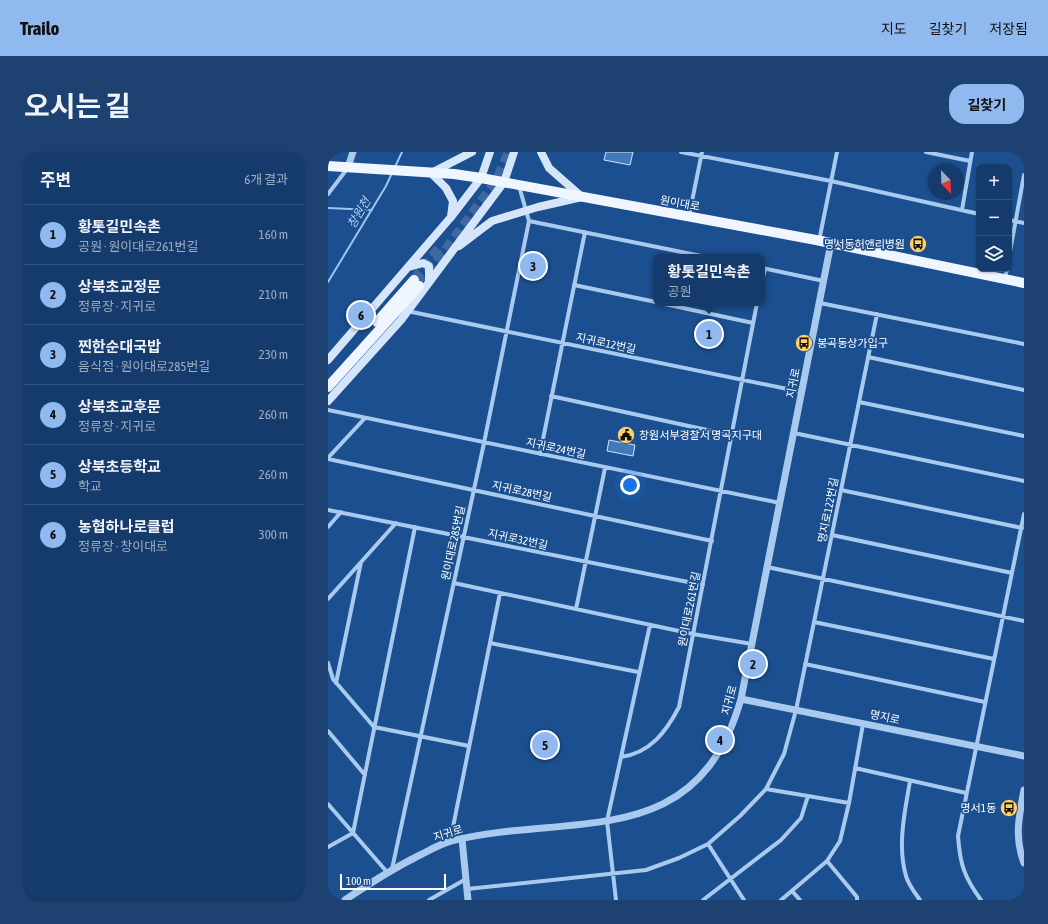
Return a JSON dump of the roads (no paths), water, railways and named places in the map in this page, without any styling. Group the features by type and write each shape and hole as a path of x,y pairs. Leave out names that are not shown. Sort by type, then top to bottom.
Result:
{"main road":[{"path":"451,217 453,201 446,188 428,172 472,152"},
{"path":"328,360 451,217 481,178 490,152"},
{"path":"328,401 401,320 504,182 514,152"},
{"path":"541,152 549,168 583,197"},
{"name":"원이대로","path":"328,166 428,172 481,178 1006,274 1024,283"},
{"path":"451,253 492,221 583,197"},
{"path":"408,268 423,263 428,266 429,282"},
{"path":"328,378 417,283 328,387"}],"street":[{"path":"328,194 348,167 353,152"},
{"path":"680,152 701,154 976,213"},
{"path":"819,241 837,152"},
{"path":"926,152 970,161"},
{"path":"962,210 972,152"},
{"path":"689,217 701,154"},
{"path":"1012,242 1024,175"},
{"path":"519,186 529,221 691,254"},
{"path":"1012,220 1024,223"},
{"name":"원이대로285번길","path":"389,871 421,736 464,537 529,221"},
{"path":"540,454 585,232"},
{"name":"지귀로","path":"345,900 389,871 450,842 496,833 627,818 658,807 682,793 707,770 723,747 736,718 742,699 831,243"},
{"path":"765,269 824,281"},
{"path":"574,285 653,301"},
{"path":"820,303 1024,344"},
{"path":"674,306 753,323"},
{"name":"원이대로261번길","path":"621,757 641,752 655,742 670,725 679,707 704,586 730,435 757,306"},
{"name":"지귀로12번길","path":"407,311 802,392"},
{"name":"명지로122번길","path":"467,889 646,870 679,858 708,844 740,816 766,788 784,754 796,710 877,314"},
{"path":"868,357 1024,390"},
{"path":"551,396 730,435"},
{"path":"859,402 1024,436"},
{"name":"지귀로24번길","path":"328,410 780,503"},
{"path":"328,458 365,418"},
{"path":"794,433 1024,481"},
{"name":"지귀로28번길","path":"328,458 712,541"},
{"path":"576,609 605,468"},
{"path":"841,490 1022,528"},
{"name":"지귀로32번길","path":"328,510 704,586"},
{"path":"328,527 341,512"},
{"path":"981,900 969,885 960,860 958,836 1024,514"},
{"path":"328,599 396,523"},
{"path":"328,847 353,833 415,527"},
{"path":"832,534 1012,573"},
{"path":"336,683 362,562"},
{"path":"767,567 823,580 1024,621"},
{"path":"454,583 693,634 752,644"},
{"path":"450,842 500,593"},
{"path":"814,622 994,659"},
{"path":"616,900 607,821 638,672 650,625"},
{"path":"490,643 638,672"},
{"path":"328,663 333,679 374,727 469,746"},
{"path":"805,664 985,702"},
{"name":"명지로","path":"742,699 1024,756"},
{"path":"781,900 827,861 840,841 849,803 863,724"},
{"path":"328,731 365,774"},
{"path":"855,768 966,793"},
{"path":"910,780 903,821 902,853 906,877 920,900"},
{"path":"766,788 849,803"},
{"path":"1024,790 1018,822 1018,848 1024,863"},
{"path":"703,900 781,840 801,818 808,796"},
{"path":"328,804 389,871"},
{"path":"462,839 468,900"},
{"path":"708,844 744,900"},
{"path":"827,861 857,897 857,900"},
{"path":"429,900 466,879"},
{"path":"792,891 800,900"}],"waterway":[{"name":"창원천","path":"395,167 402,152"},
{"name":"창원천","path":"328,282 386,186 392,173"},
{"path":"328,208 372,210"}],"tunnel":[{"path":"419,286 497,180 509,152"},
{"path":"414,280 439,248"}],"place":[{"name":"명서동허앤리병원","path":"918,244"},
{"name":"찐한순대국밥","path":"533,266"},
{"name":"농협하나로클럽","path":"361,315"},
{"name":"황톳길민속촌","path":"709,334"},
{"name":"봉곡동상가입구","path":"804,343"},
{"name":"창원서부경찰서 명곡지구대","path":"626,435"},
{"name":"상북초교정문","path":"753,664"},
{"name":"상북초교후문","path":"720,740"},
{"name":"상북초등학교","path":"545,745"},
{"name":"명서1동","path":"1009,808"}]}
